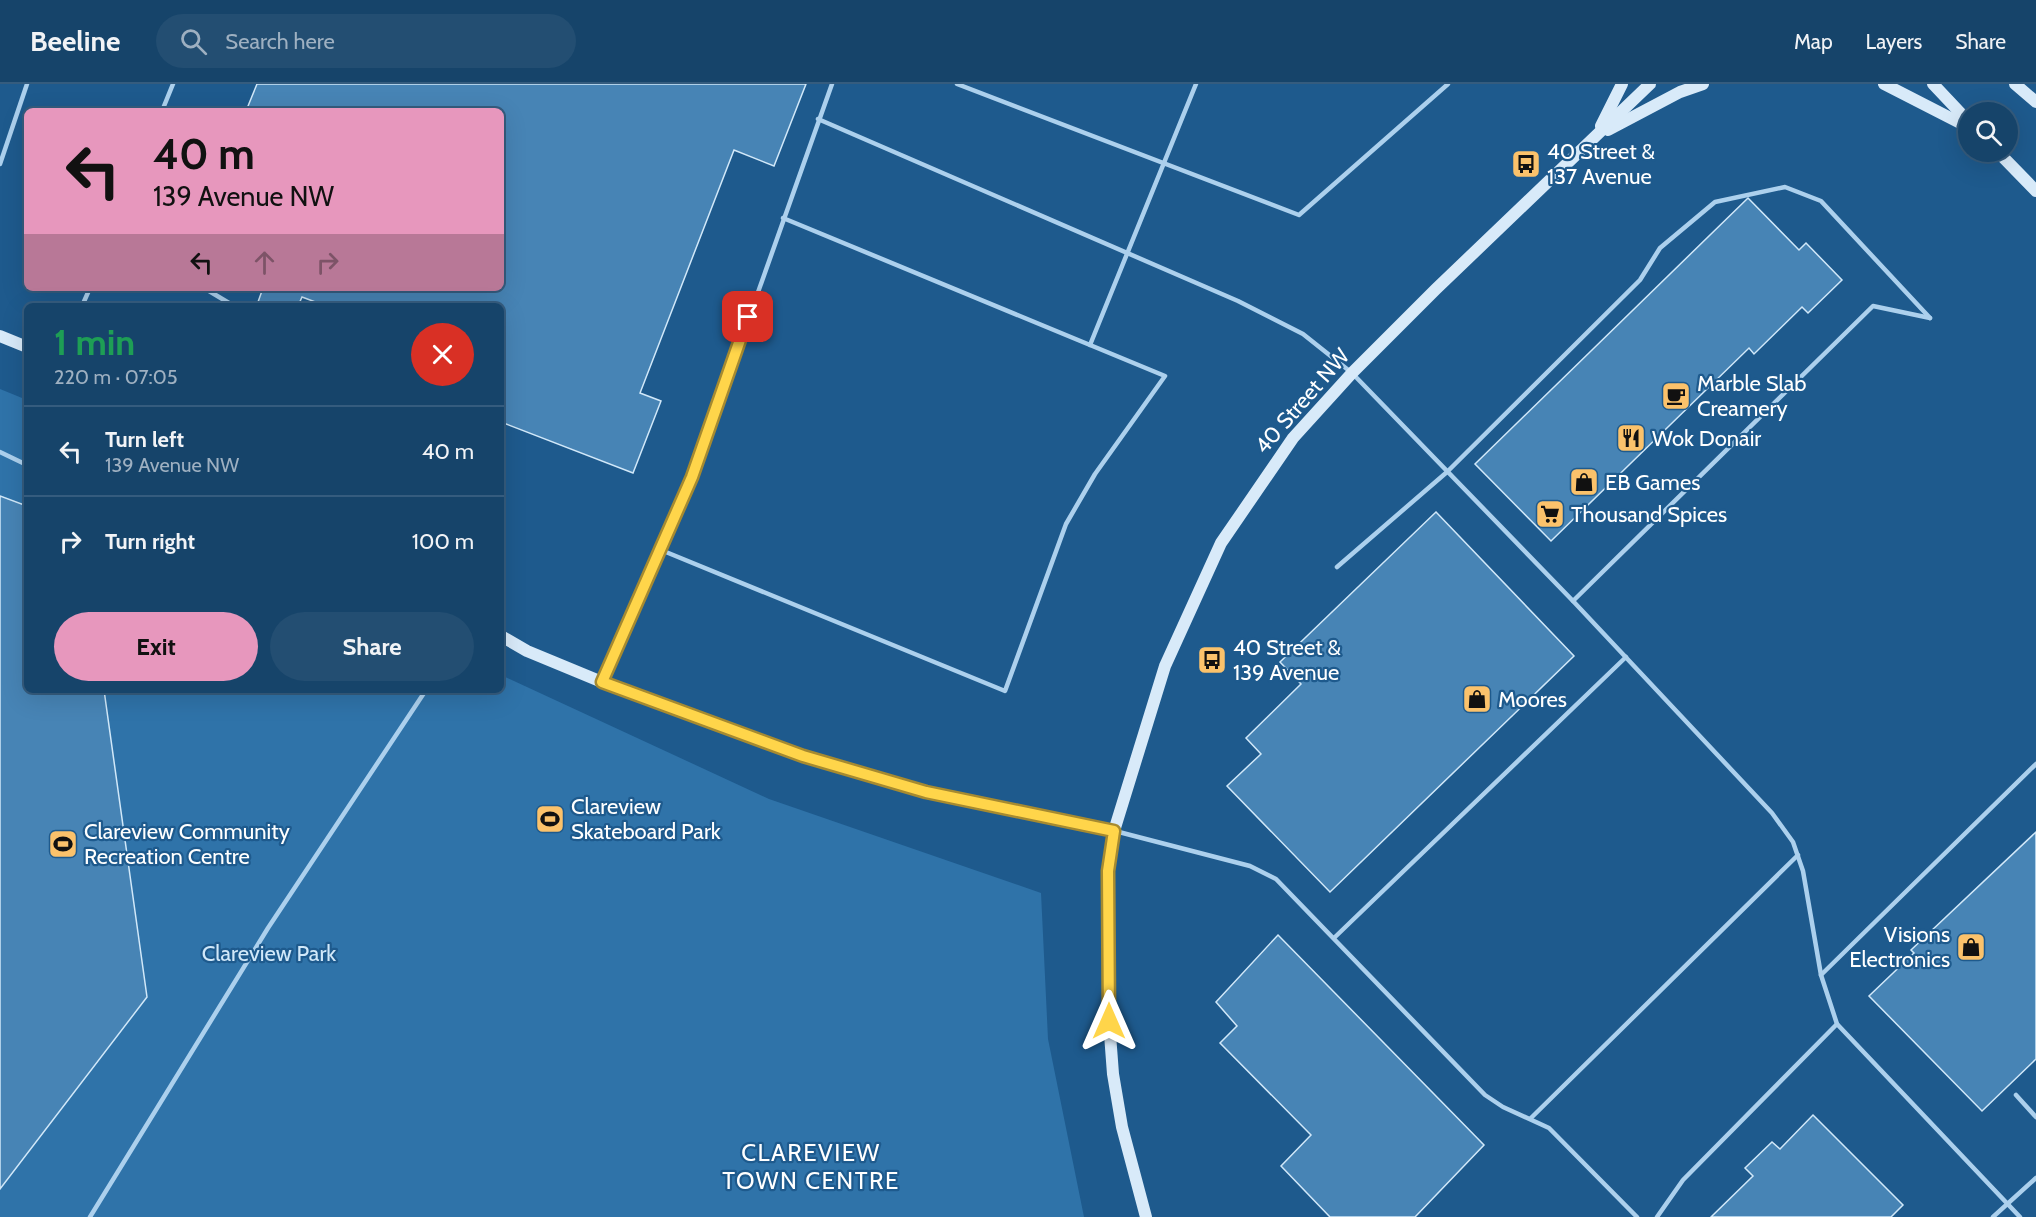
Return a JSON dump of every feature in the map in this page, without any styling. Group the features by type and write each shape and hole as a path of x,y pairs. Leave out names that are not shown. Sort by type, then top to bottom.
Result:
{"street":[{"path":"1596,136 1622,84"},
{"name":"40 Street NW","path":"1146,1217 1122,1126 1109,1021 1108,871 1114,831 1165,666 1221,543 1293,438 1352,373 1650,84"},
{"path":"1596,136 1680,92 1703,84"},
{"path":"1884,84 1958,122"},
{"path":"1933,84 1958,110"},
{"path":"2015,84 2036,102"},
{"path":"2008,162 2036,191"},
{"path":"0,336 24,346"},
{"path":"504,638 527,651 602,682 803,756 926,792 1114,831"}],"lane":[{"path":"0,164 27,84"},
{"path":"163,108 173,84"},
{"path":"602,682 692,477 832,84"},
{"path":"957,84 1299,215 1448,84"},
{"path":"1090,345 1196,84"},
{"path":"818,119 1238,301 1303,334 1352,373 1573,601 1772,813 1793,842 1803,871 1821,975 1837,1024 2020,1217"},
{"path":"1337,567 1447,472 1640,280 1660,248 1715,202 1785,187 1821,201 1930,318 1873,306 1573,601"},
{"path":"661,550 1005,691 1066,524 1095,474 1165,376 783,218"},
{"path":"209,291 229,303"},
{"path":"0,452 24,464"},
{"path":"1334,938 1626,657"},
{"path":"90,1217 268,928 424,693"},
{"path":"1821,975 2036,764"},
{"path":"1114,831 1263,871 1292,894 1485,1095 1503,1107 1549,1128 1637,1217"},
{"path":"1531,1118 1798,855"},
{"path":"1658,1217 1683,1180 1837,1024"},
{"path":"2016,1095 2036,1116"},
{"path":"1993,1217 2036,1178"}],"green space":[{"name":"Clareview Park","path":"0,389 24,399 24,693 504,693 504,676 769,799 1041,893 1048,1039 1084,1217 0,1217"}],"building":[{"path":"257,84 806,84 774,166 734,150 640,393 661,401 633,473 504,423 504,303 318,303 302,297 299,303 258,302 262,291 504,291 504,108 247,108"},
{"path":"1748,198 1799,250 1806,243 1842,280 1808,313 1802,307 1754,354 1749,348 1551,541 1475,464"},
{"name":"Clareview Community Recreation Centre","path":"0,496 24,505 24,693 104,693 147,997 0,1189"},
{"path":"1436,512 1574,656 1330,892 1227,786 1261,754 1246,738 1301,684 1280,662"},
{"path":"2036,832 2036,1059 1982,1111 1869,996 1914,953 1911,950"},
{"path":"1278,935 1484,1145 1415,1217 1330,1217 1281,1166 1311,1135 1220,1043 1237,1026 1216,1002"},
{"path":"1813,1115 1903,1205 1891,1217 1711,1217 1753,1176 1745,1168 1772,1142 1780,1149"}],"place":[{"name":"40 Street & 137 Avenue","path":"1526,164"},
{"name":"Marble Slab Creamery","path":"1676,396"},
{"name":"Wok Donair","path":"1631,438"},
{"name":"EB Games","path":"1584,482"},
{"name":"Thousand Spices","path":"1550,514"},
{"name":"40 Street & 139 Avenue","path":"1212,660"},
{"name":"Moores","path":"1477,699"},
{"name":"Clareview Skateboard Park","path":"550,819"},
{"name":"Clareview Community Recreation Centre","path":"63,844"},
{"name":"Visions Electronics","path":"1971,947"}],"district":[{"name":"CLAREVIEW TOWN CENTRE","path":"811,1166"}],"route":[{"path":"748,317 692,477 602,682 803,756 926,792 1114,831 1108,871 1109,1021"}]}
